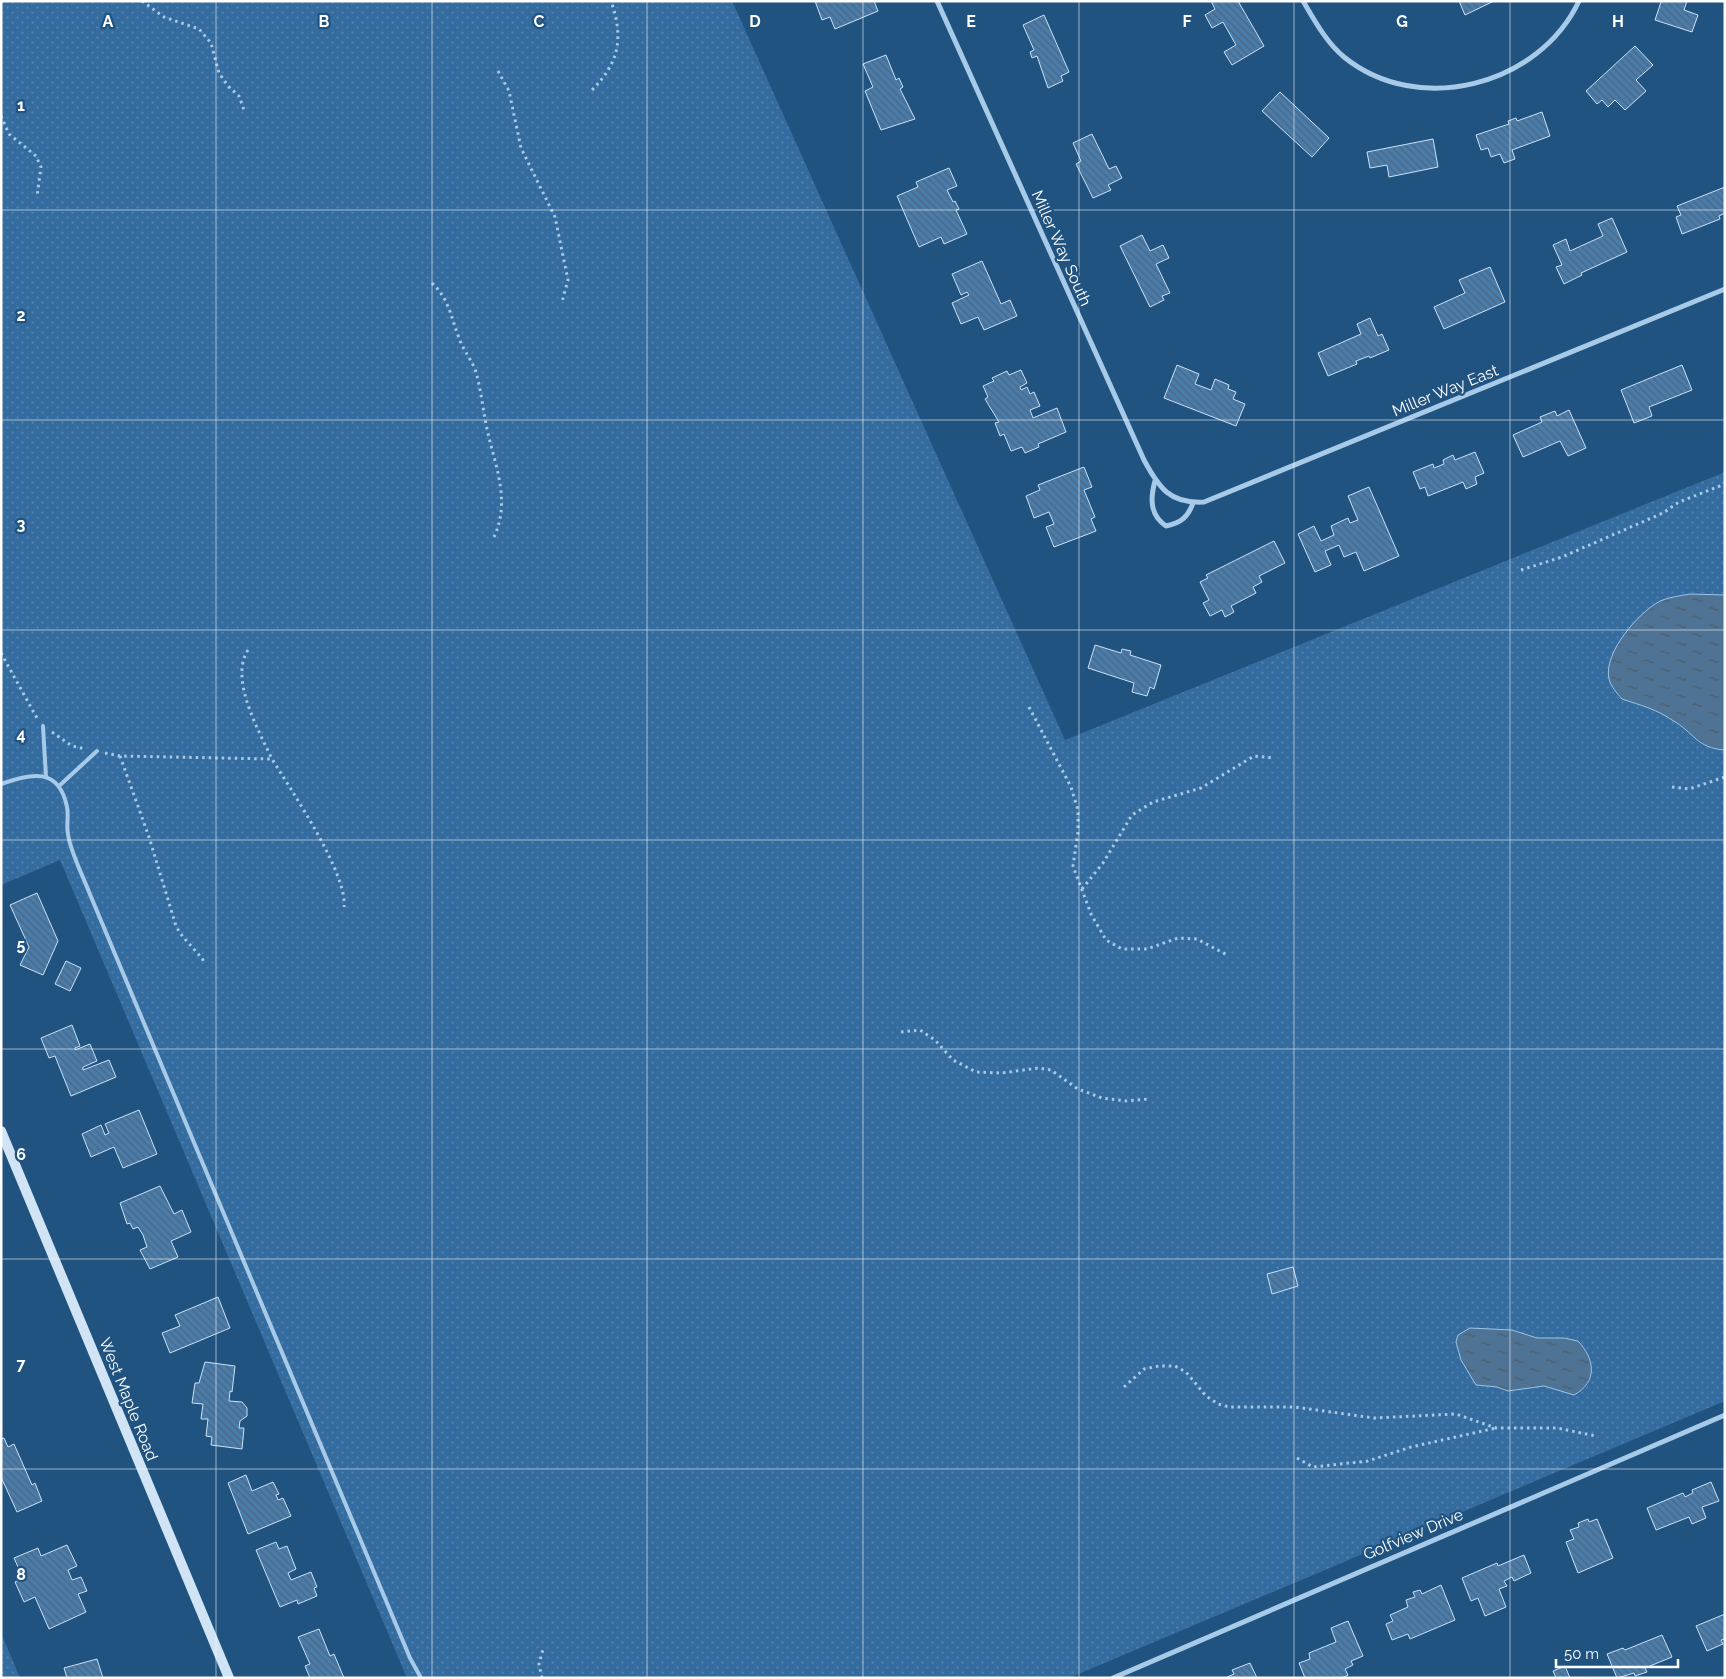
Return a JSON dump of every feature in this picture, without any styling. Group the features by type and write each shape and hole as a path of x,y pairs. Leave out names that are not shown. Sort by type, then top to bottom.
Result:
{"main road":[{"name":"West Maple Road","path":"1,1131 229,1678"}],"street":[{"name":"Miller Way South","path":"937,1 1132,436 1155,481 1174,497 1184,502 1193,503"},
{"path":"1303,1 1330,43 1358,66 1383,79 1401,84 1457,87 1491,79 1525,62 1544,48 1557,34 1579,1"},
{"name":"Miller Way East","path":"1193,503 1214,498 1725,289"},
{"path":"1155,481 1150,497 1154,513 1159,521 1166,526 1183,520 1189,514 1193,503"},
{"name":"Golfview Drive","path":"1113,1678 1725,1415"}],"lane":[{"path":"43,726 46,777"},
{"path":"59,786 97,751"},
{"path":"1,784 32,774 46,777 59,786 67,808 68,836 89,892 410,1658 421,1678"}],"path":[{"path":"142,1 164,17 199,29 211,43 219,73 228,86 239,96 244,110"},
{"path":"592,90 607,76 616,57 618,34 611,1"},
{"path":"498,71 510,91 521,148 555,217 568,280 562,302"},
{"path":"1,116 9,134 36,156 41,166 38,196"},
{"path":"432,283 442,292 459,339 476,371 487,431 498,468 502,497 501,523 494,537"},
{"path":"1521,570 1562,557 1663,513 1679,502 1725,484"},
{"path":"248,650 244,657 242,674 246,702 272,759 306,815 336,873 345,898 344,907"},
{"path":"1,652 43,726 72,746 120,756 272,759"},
{"path":"1029,707 1071,787 1076,802 1078,832 1072,866 1091,914 1106,940 1122,949 1147,949 1178,938 1198,939 1229,956"},
{"path":"120,756 149,837 176,926 182,938 196,949 205,963"},
{"path":"1082,890 1103,863 1132,815 1153,802 1201,788 1254,756 1273,758"},
{"path":"1672,787 1689,789 1725,777"},
{"path":"901,1032 920,1030 935,1040 953,1060 976,1072 1002,1073 1038,1068 1050,1070 1078,1089 1102,1098 1148,1099"},
{"path":"1124,1387 1144,1369 1159,1366 1175,1366 1186,1372 1206,1396 1218,1404 1229,1407 1295,1407 1374,1418 1456,1414 1496,1428"},
{"path":"1297,1458 1314,1467 1368,1461 1411,1447 1496,1428 1556,1428 1596,1436"},
{"path":"542,1678 539,1664 543,1649"}],"shaded area":[{"path":"1,1 732,1 1065,740 1725,472 1725,1401 1069,1678 407,1678 60,860 1,885"},
{"path":"1,1633 20,1678 1,1678"}],"water":[{"path":"1690,594 1725,595 1725,750 1715,749 1702,743 1680,725 1660,713 1622,699 1609,679 1611,658 1624,635 1633,624 1660,601"},
{"path":"1470,1328 1512,1330 1537,1338 1564,1338 1578,1341 1584,1348 1591,1363 1590,1377 1587,1384 1574,1395 1544,1386 1508,1391 1497,1387 1476,1385 1461,1360 1456,1342 1458,1335"}],"building":[{"path":"815,1 874,1 878,11 835,29 830,17 822,20"},
{"path":"1211,1 1238,1 1264,46 1232,65 1224,52 1236,45 1223,22 1212,28 1205,15 1215,9"},
{"path":"1459,1 1494,1 1465,15"},
{"path":"1658,1 1687,1 1684,10 1698,15 1692,32 1655,20 1661,2"},
{"path":"1044,15 1069,72 1061,76 1063,81 1048,88 1037,56 1032,58 1030,52 1034,50 1023,25"},
{"path":"1635,46 1653,65 1636,80 1646,91 1625,110 1615,100 1608,107 1602,100 1597,104 1586,91"},
{"path":"886,55 896,80 899,78 903,87 900,89 915,119 881,130 865,91 873,87 863,64"},
{"path":"1280,92 1329,138 1312,157 1262,111"},
{"path":"1542,112 1550,136 1512,150 1515,159 1504,163 1500,154 1491,157 1488,148 1481,150 1476,135 1509,124 1508,121 1516,118 1517,121"},
{"path":"1092,134 1109,169 1116,166 1122,178 1108,185 1111,190 1093,198 1076,164 1081,161 1073,143"},
{"path":"1433,139 1438,167 1389,177 1387,165 1370,168 1367,152"},
{"path":"949,168 957,186 947,190 959,209 956,210 967,234 944,244 941,237 919,247 897,196 918,187 916,182"},
{"path":"1725,187 1725,213 1719,216 1720,219 1682,234 1676,217 1681,215 1677,206"},
{"path":"1612,218 1627,252 1581,273 1582,275 1564,284 1556,267 1562,265 1553,245 1566,239 1570,251 1603,236 1598,224"},
{"path":"1142,235 1150,251 1163,245 1169,258 1156,264 1170,293 1162,296 1164,300 1150,307 1120,246"},
{"path":"982,261 1001,304 1010,300 1017,316 984,330 978,317 961,324 952,303 969,295 967,292 961,295 952,274"},
{"path":"1490,267 1505,302 1444,329 1434,307 1465,293 1459,280"},
{"path":"1370,318 1378,336 1382,334 1389,350 1370,358 1369,356 1356,361 1357,364 1328,376 1318,353 1361,334 1357,324"},
{"path":"1177,365 1199,374 1195,384 1211,390 1215,379 1229,385 1228,389 1236,392 1233,399 1245,404 1236,426 1164,398"},
{"path":"1682,365 1692,390 1649,407 1652,416 1634,423 1621,390"},
{"path":"1021,370 1027,383 1020,387 1021,390 1027,387 1030,394 1034,392 1040,406 1030,410 1033,418 1057,408 1066,432 1038,444 1039,447 1025,453 1022,447 1011,451 1004,434 1000,436 995,423 999,422 985,399 988,397 983,386 994,381 992,378 1007,371 1009,375"},
{"path":"1569,410 1586,448 1568,456 1560,441 1523,457 1513,435 1542,422 1540,417 1555,411 1557,416"},
{"path":"1475,452 1484,473 1475,477 1477,484 1466,489 1463,482 1428,496 1425,487 1420,489 1413,472 1433,464 1434,468 1444,464 1443,460 1453,455 1455,460"},
{"path":"1084,467 1092,487 1084,490 1095,517 1091,519 1096,531 1054,547 1046,527 1054,524 1049,512 1034,518 1026,496 1040,490 1038,485"},
{"path":"1369,487 1399,556 1364,571 1356,552 1344,557 1339,545 1325,551 1331,565 1315,572 1298,534 1314,526 1321,541 1334,535 1331,526 1348,518 1350,523 1358,520 1348,496"},
{"path":"1274,541 1285,563 1259,576 1262,582 1253,587 1256,593 1231,606 1234,612 1225,617 1222,610 1210,616 1203,603 1209,600 1200,582 1208,578 1206,575"},
{"path":"1095,645 1121,653 1122,649 1131,651 1130,655 1161,665 1154,689 1150,687 1147,696 1132,692 1134,683 1088,668"},
{"path":"37,893 58,941 43,975 20,965 29,947 10,905"},
{"path":"66,961 81,968 70,991 55,984"},
{"path":"72,1025 80,1046 75,1048 75,1050 90,1044 97,1061 83,1067 83,1070 109,1060 116,1077 71,1096 55,1056 49,1058 41,1038"},
{"path":"139,1110 157,1154 123,1168 114,1147 91,1157 82,1134 101,1125 105,1135 109,1133 105,1124"},
{"path":"160,1186 174,1214 182,1210 191,1232 171,1241 178,1257 150,1269 140,1250 147,1247 143,1235 138,1227 133,1229 130,1223 127,1224 120,1203"},
{"path":"1293,1267 1298,1286 1272,1294 1267,1274"},
{"path":"218,1297 230,1328 170,1353 162,1333 180,1326 175,1315"},
{"path":"205,1362 235,1366 229,1401 242,1402 247,1408 247,1416 240,1421 239,1428 244,1428 242,1449 211,1445 212,1437 206,1436 208,1419 201,1419 203,1404 192,1403 195,1383 199,1383"},
{"path":"4,1438 8,1447 14,1444 32,1485 35,1483 42,1501 17,1512 1,1477 1,1439"},
{"path":"246,1475 252,1491 273,1482 279,1494 276,1495 278,1500 283,1498 291,1516 248,1534 228,1483"},
{"path":"1711,1482 1719,1501 1702,1507 1706,1518 1692,1524 1689,1517 1656,1530 1647,1508 1683,1493 1685,1497 1693,1493 1692,1490"},
{"path":"1588,1519 1589,1522 1597,1519 1613,1558 1578,1573 1566,1542 1574,1539 1570,1530 1579,1527 1578,1523"},
{"path":"276,1542 279,1549 287,1546 296,1569 288,1573 291,1580 311,1572 317,1587 314,1588 317,1596 298,1604 297,1600 280,1607 256,1550"},
{"path":"67,1545 77,1566 68,1570 72,1580 81,1577 87,1591 78,1594 86,1612 49,1629 35,1597 24,1602 15,1582 23,1578 14,1558 38,1548 41,1556"},
{"path":"1524,1555 1531,1573 1514,1581 1512,1577 1504,1581 1507,1586 1499,1589 1506,1607 1485,1616 1478,1598 1471,1601 1462,1578 1497,1563 1498,1566"},
{"path":"1441,1585 1455,1620 1410,1639 1408,1634 1392,1640 1386,1624 1393,1621 1390,1615 1408,1607 1406,1600 1415,1597 1413,1592 1420,1590 1422,1594"},
{"path":"1725,1614 1725,1639 1721,1640 1723,1644 1707,1651 1696,1626"},
{"path":"1348,1621 1363,1656 1351,1661 1353,1665 1345,1669 1348,1675 1342,1678 1305,1678 1299,1663 1310,1659 1309,1653 1336,1642 1331,1628"},
{"path":"319,1629 330,1656 334,1654 344,1678 310,1678 305,1666 310,1664 298,1637"},
{"path":"1662,1635 1672,1657 1645,1668 1647,1672 1635,1676 1634,1673 1617,1678 1607,1654 1623,1648 1625,1650"},
{"path":"97,1659 103,1678 67,1678 64,1668"},
{"path":"1250,1663 1257,1678 1225,1678 1234,1674 1232,1670"},
{"path":"1565,1666 1570,1678 1556,1678 1553,1671"}]}
